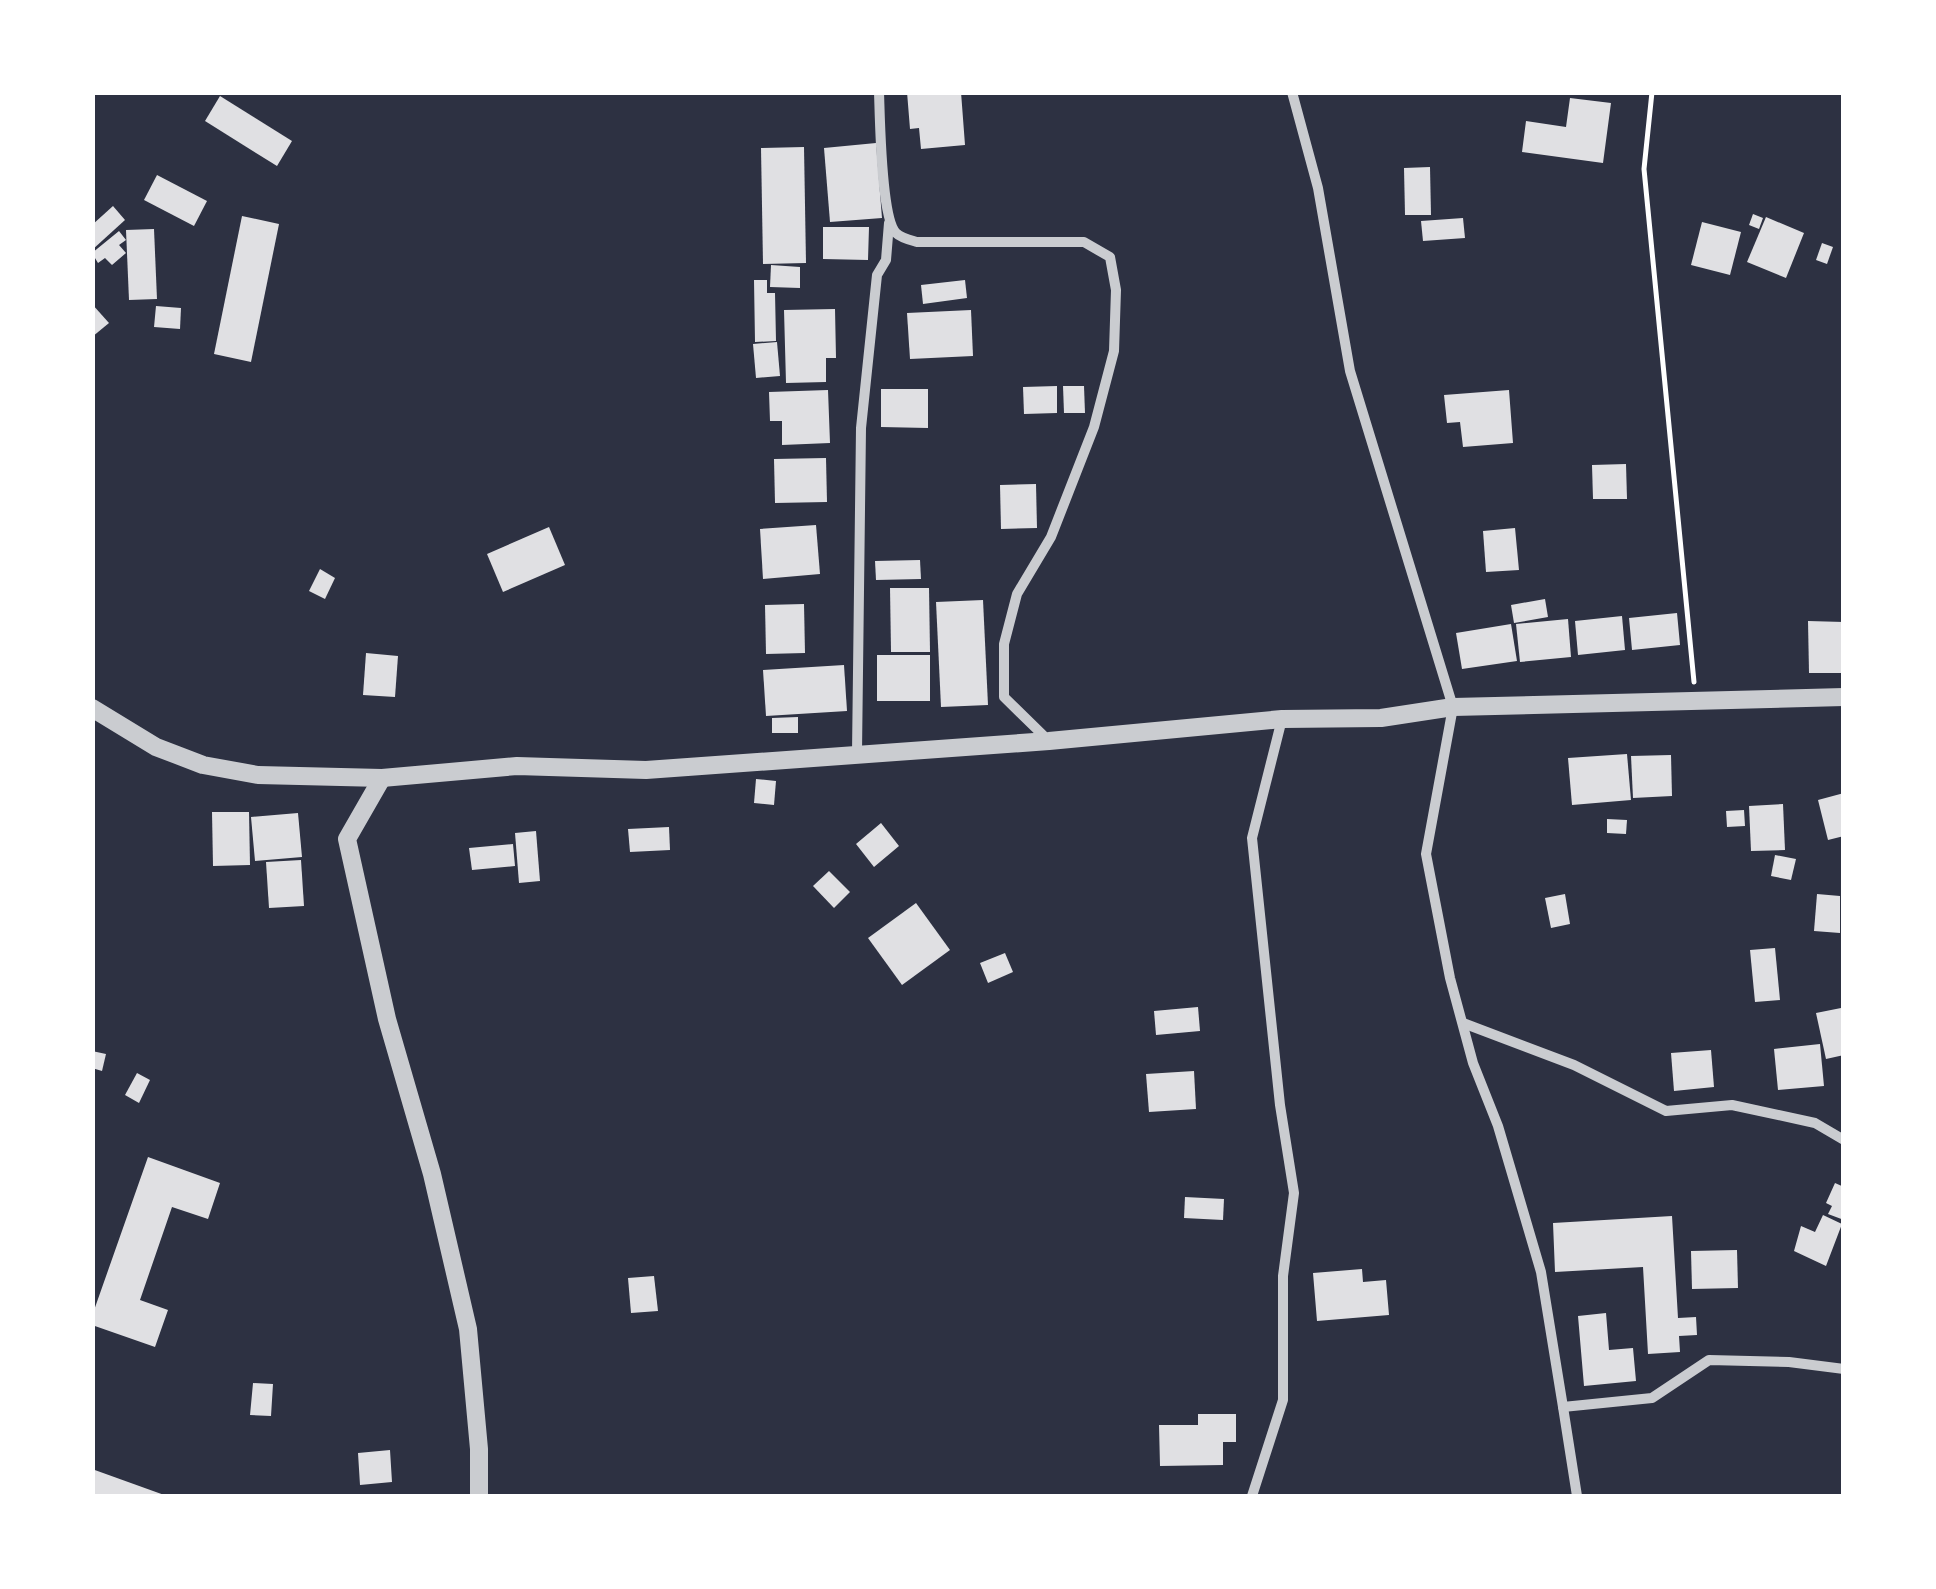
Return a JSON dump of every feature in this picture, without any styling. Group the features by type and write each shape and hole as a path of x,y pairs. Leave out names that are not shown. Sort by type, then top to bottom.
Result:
{"street":[{"path":"857,753 861,428 877,275 886,260 889,223 879,92"},
{"path":"1292,92 1318,188 1350,371 1453,706 1426,854 1473,1063 1498,1126 1541,1272 1577,1496"},
{"path":"889,223 898,236 917,242 1084,242 1110,257 1116,290 1114,352 1094,427 1051,536 1016,594 1004,644 1004,697 1048,741"},
{"path":"92,708 156,747 203,764 258,776 382,778 516,766 646,770 1048,741 1282,719 1381,718 1453,706 1844,697"},
{"path":"1252,1496 1283,1400 1283,1276 1294,1192 1280,1105 1252,838 1282,719"},
{"path":"382,778 347,840 387,1019 432,1174 468,1330 480,1449 479,1496"},
{"path":"1462,1023 1574,1065 1666,1111 1732,1106 1815,1124 1844,1140"},
{"path":"1563,1407 1652,1398 1709,1360 1789,1362 1844,1369"}],"path":[{"path":"1652,92 1644,169 1696,700"}],"building":[{"path":"907,92 961,92 965,145 921,149 919,128 910,129"},
{"path":"220,96 292,141 277,166 205,121"},
{"path":"1570,98 1611,103 1603,163 1522,152 1526,121 1566,127"},
{"path":"876,143 882,218 830,222 824,148"},
{"path":"804,147 806,263 763,264 761,148"},
{"path":"1430,167 1431,215 1405,215 1404,168"},
{"path":"157,175 207,201 194,226 144,200"},
{"path":"113,206 125,220 92,250 92,225"},
{"path":"1753,214 1763,218 1759,229 1749,225"},
{"path":"242,216 279,224 251,362 214,354"},
{"path":"1766,217 1804,233 1786,278 1747,262"},
{"path":"1463,218 1465,238 1423,241 1421,221"},
{"path":"1702,222 1741,232 1730,275 1691,265"},
{"path":"823,227 869,227 868,260 823,259"},
{"path":"154,229 157,299 129,300 126,230"},
{"path":"119,231 126,240 119,245 126,253 112,265 105,258 98,263 92,253"},
{"path":"1822,243 1833,247 1827,264 1816,260"},
{"path":"771,265 800,267 800,288 770,287"},
{"path":"754,280 767,280 767,293 775,293 776,341 755,342"},
{"path":"965,280 967,298 923,304 921,285"},
{"path":"92,304 109,323 92,337"},
{"path":"156,306 181,308 180,329 154,327"},
{"path":"835,309 836,358 826,358 826,382 786,383 784,310"},
{"path":"971,310 973,356 910,359 907,313"},
{"path":"777,342 780,376 756,378 753,344"},
{"path":"1057,386 1057,413 1024,414 1023,387"},
{"path":"1063,386 1084,386 1085,413 1064,413"},
{"path":"881,389 928,389 928,428 881,427"},
{"path":"828,390 830,443 782,445 782,421 770,421 769,392"},
{"path":"1509,390 1513,443 1463,447 1460,422 1447,423 1444,395"},
{"path":"826,458 827,502 775,503 774,459"},
{"path":"1626,464 1627,499 1593,499 1592,465"},
{"path":"1036,484 1037,528 1001,529 1000,485"},
{"path":"816,525 820,574 763,579 760,529"},
{"path":"549,527 565,565 503,592 487,554"},
{"path":"1515,528 1519,570 1486,572 1483,531"},
{"path":"920,560 921,579 876,580 875,561"},
{"path":"320,569 335,578 325,599 309,591"},
{"path":"890,588 929,588 930,652 891,652"},
{"path":"1545,599 1548,617 1514,623 1511,605"},
{"path":"983,600 988,705 941,707 936,602"},
{"path":"804,604 805,653 766,654 765,605"},
{"path":"1677,613 1680,645 1632,650 1629,618"},
{"path":"1622,616 1625,650 1578,655 1575,621"},
{"path":"1568,619 1571,657 1520,662 1516,624"},
{"path":"1808,621 1844,622 1844,673 1809,673"},
{"path":"1511,624 1517,661 1462,669 1456,633"},
{"path":"366,653 398,656 395,697 363,695"},
{"path":"877,655 930,655 930,701 877,701"},
{"path":"844,665 847,711 766,716 763,670"},
{"path":"798,717 798,733 772,733 772,718"},
{"path":"1627,754 1631,800 1572,805 1568,758"},
{"path":"1671,755 1672,796 1633,798 1631,756"},
{"path":"756,779 776,781 774,805 754,803"},
{"path":"1844,793 1844,836 1828,840 1818,800"},
{"path":"1783,804 1785,850 1751,851 1749,806"},
{"path":"1744,810 1745,826 1727,827 1726,811"},
{"path":"212,812 249,812 250,865 213,866"},
{"path":"298,813 302,857 255,861 251,817"},
{"path":"1607,819 1627,820 1626,834 1607,833"},
{"path":"881,823 899,846 874,867 856,844"},
{"path":"669,827 670,850 630,852 628,829"},
{"path":"536,831 540,881 519,883 515,833"},
{"path":"513,844 515,866 472,870 469,848"},
{"path":"1775,855 1796,859 1791,880 1771,876"},
{"path":"301,860 304,906 269,908 266,862"},
{"path":"829,871 850,892 834,908 813,886"},
{"path":"1565,894 1570,924 1551,928 1545,898"},
{"path":"1817,894 1840,896 1840,933 1814,931"},
{"path":"916,903 950,950 902,985 868,938"},
{"path":"1775,948 1780,1000 1755,1002 1750,950"},
{"path":"1005,953 1013,972 988,983 980,963"},
{"path":"1198,1007 1200,1031 1156,1035 1154,1011"},
{"path":"1841,1008 1844,1055 1826,1059 1816,1013"},
{"path":"1820,1044 1824,1086 1778,1090 1774,1049"},
{"path":"1711,1050 1714,1087 1674,1091 1671,1053"},
{"path":"92,1051 106,1054 102,1071 92,1068"},
{"path":"1194,1071 1196,1109 1149,1112 1146,1074"},
{"path":"137,1073 150,1080 139,1103 125,1095"},
{"path":"148,1157 220,1183 208,1219 172,1207 140,1300 168,1310 155,1347 92,1325"},
{"path":"1835,1183 1844,1187 1844,1220 1828,1214 1832,1206 1826,1203"},
{"path":"1185,1197 1224,1199 1223,1220 1184,1218"},
{"path":"1823,1215 1842,1224 1826,1266 1794,1251 1801,1226 1815,1232"},
{"path":"1672,1216 1678,1318 1696,1317 1697,1335 1679,1336 1680,1352 1648,1354 1643,1267 1555,1272 1553,1223"},
{"path":"1737,1250 1738,1288 1692,1289 1691,1251"},
{"path":"1362,1269 1363,1282 1386,1280 1389,1315 1317,1321 1313,1273"},
{"path":"654,1276 658,1311 631,1313 628,1278"},
{"path":"1606,1313 1609,1350 1633,1348 1636,1381 1584,1386 1578,1316"},
{"path":"253,1383 273,1384 271,1416 250,1415"},
{"path":"1198,1414 1236,1414 1236,1442 1223,1442 1223,1465 1160,1466 1159,1425 1198,1425"},
{"path":"390,1450 392,1482 360,1485 358,1453"},
{"path":"92,1469 167,1496 92,1496"}]}
